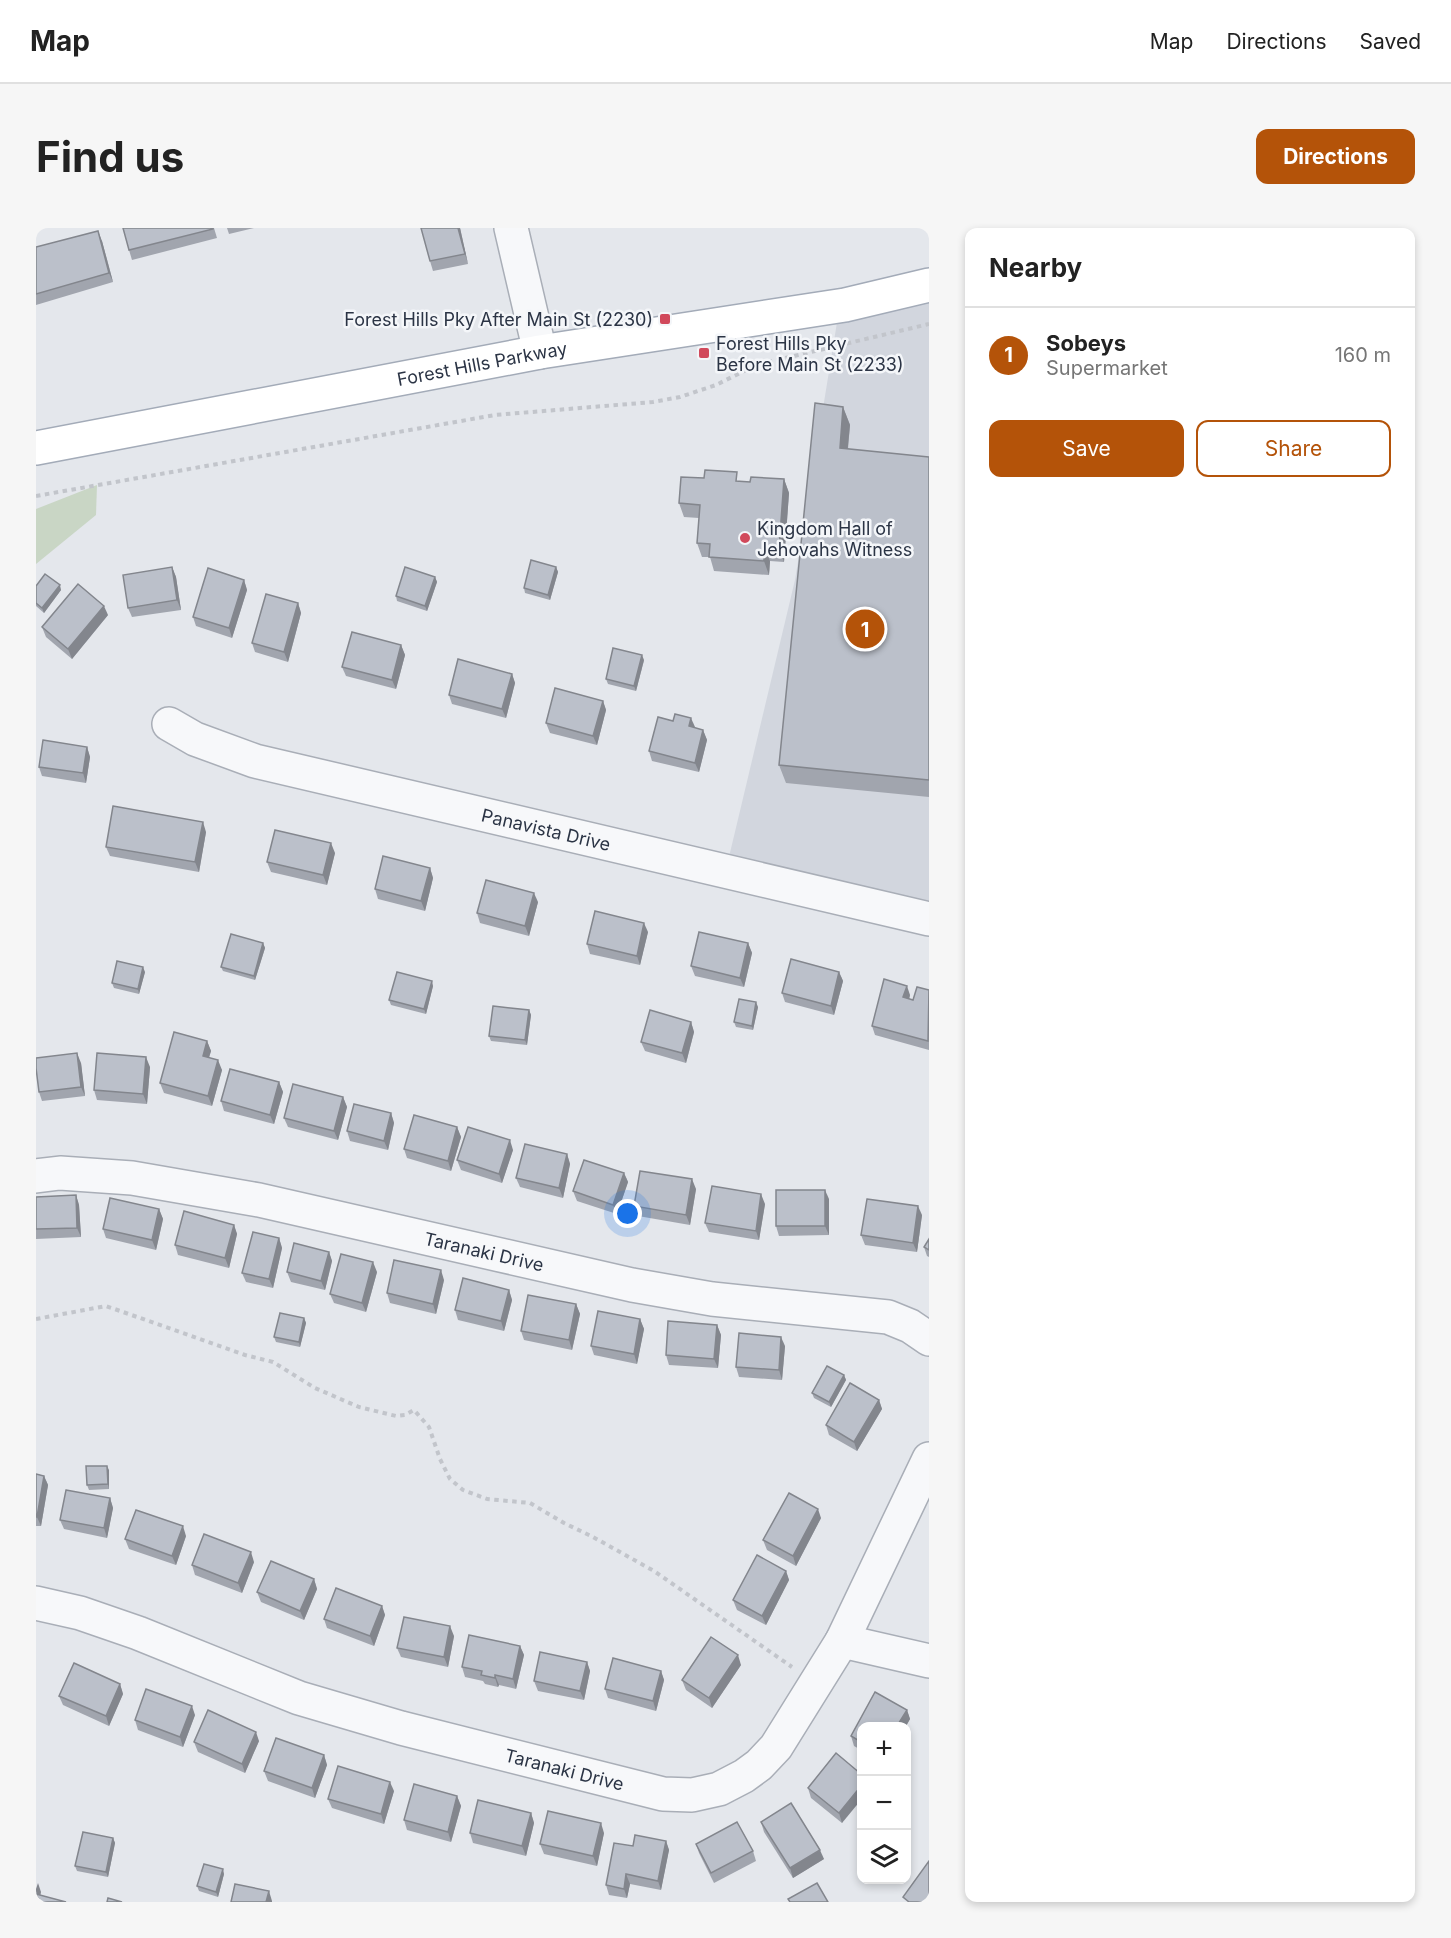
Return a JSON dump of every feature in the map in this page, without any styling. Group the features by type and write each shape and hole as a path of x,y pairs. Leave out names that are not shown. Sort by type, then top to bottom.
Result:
{"main road":[{"name":"Forest Hills Parkway","path":"36,448 540,352 845,305 929,285"}],"street":[{"path":"511,228 540,352"},
{"name":"Panavista Drive","path":"169,724 195,740 255,761 929,919"},
{"name":"Taranaki Drive","path":"36,1176 60,1173 132,1178 259,1200 643,1287 712,1299 881,1316 910,1326 929,1339"},
{"name":"Taranaki Drive","path":"36,1603 80,1613 299,1698 401,1728 669,1794 692,1795 719,1789 744,1776 759,1765 776,1747 842,1641 929,1459"},
{"path":"842,1641 929,1661"}],"path":[{"path":"36,496 495,415 653,402 680,397 716,385 756,365 929,324"},
{"path":"36,1319 106,1306 245,1356 273,1362 315,1388 359,1407 396,1416 405,1415 414,1410 429,1427 450,1479 463,1491 487,1498 530,1503 564,1523 593,1536 654,1571 814,1683"}],"shaded area":[{"path":"929,286 929,903 729,857 795,580 840,304"}],"green space":[{"path":"97,485 96,515 36,564 36,509"}],"building":[{"path":"123,228 213,228 213,229 129,250"},
{"path":"421,228 458,228 465,254 430,261"},
{"path":"98,231 109,273 36,294 36,247"},
{"path":"815,403 843,407 840,448 929,457 929,780 779,765"},
{"name":"Kingdom Hall of Jehovahs Witness","path":"705,470 737,472 736,481 750,482 751,477 784,479 779,549 764,547 764,561 709,557 710,544 697,543 700,505 679,503 681,477 704,478"},
{"path":"531,560 556,567 548,595 524,588"},
{"path":"172,567 177,600 128,608 123,575"},
{"path":"405,567 435,577 425,606 396,596"},
{"path":"208,568 244,580 229,628 193,617"},
{"path":"45,574 60,585 42,608 36,603 36,586"},
{"path":"78,584 104,606 68,649 42,627"},
{"path":"266,594 298,603 284,652 252,643"},
{"path":"352,632 401,645 392,680 342,667"},
{"path":"613,648 642,655 634,686 606,679"},
{"path":"458,659 512,674 502,709 449,695"},
{"path":"555,688 603,701 593,736 546,723"},
{"path":"675,714 691,718 689,726 703,730 695,763 649,751 658,717 673,721"},
{"path":"43,740 87,747 83,773 39,767"},
{"path":"113,806 203,822 195,862 106,847"},
{"path":"275,830 331,843 323,875 267,862"},
{"path":"383,856 430,868 421,901 375,889"},
{"path":"486,880 534,893 525,926 477,913"},
{"path":"595,911 644,923 637,956 587,944"},
{"path":"699,932 748,943 740,978 691,966"},
{"path":"231,934 263,943 254,976 221,967"},
{"path":"791,959 839,972 831,1006 782,993"},
{"path":"117,961 143,967 138,989 112,983"},
{"path":"397,972 432,981 424,1009 389,1000"},
{"path":"884,979 907,986 903,997 913,1000 917,987 929,990 928,1041 872,1026"},
{"path":"739,999 756,1002 752,1026 734,1022"},
{"path":"493,1006 529,1010 525,1040 489,1036"},
{"path":"650,1010 691,1022 682,1053 641,1042"},
{"path":"174,1032 207,1041 203,1056 218,1060 208,1096 160,1083"},
{"path":"77,1053 81,1087 39,1092 36,1058"},
{"path":"97,1053 146,1057 143,1094 94,1090"},
{"path":"230,1069 279,1082 270,1115 221,1101"},
{"path":"293,1084 343,1097 334,1131 284,1118"},
{"path":"354,1104 391,1113 384,1141 347,1131"},
{"path":"414,1115 457,1127 448,1161 404,1149"},
{"path":"468,1127 510,1140 499,1174 457,1160"},
{"path":"525,1144 567,1154 559,1188 516,1178"},
{"path":"584,1160 624,1173 613,1205 573,1191"},
{"path":"640,1171 692,1179 686,1215 634,1206"},
{"path":"712,1186 761,1194 756,1231 705,1223"},
{"path":"776,1190 825,1190 825,1226 776,1226"},
{"path":"76,1195 77,1228 36,1229 36,1197"},
{"path":"110,1198 159,1209 152,1240 103,1229"},
{"path":"867,1199 918,1206 913,1243 861,1235"},
{"path":"184,1211 234,1225 225,1258 175,1245"},
{"path":"253,1232 279,1238 269,1279 242,1273"},
{"path":"929,1239 929,1250 924,1247"},
{"path":"294,1243 329,1252 321,1281 287,1272"},
{"path":"341,1254 373,1262 362,1303 330,1294"},
{"path":"394,1260 441,1270 433,1304 387,1293"},
{"path":"463,1278 509,1290 501,1321 455,1310"},
{"path":"528,1295 576,1304 569,1340 521,1331"},
{"path":"598,1311 640,1319 634,1354 591,1346"},
{"path":"280,1313 304,1318 299,1342 274,1337"},
{"path":"668,1321 717,1325 714,1359 666,1355"},
{"path":"739,1333 781,1337 779,1370 736,1367"},
{"path":"827,1366 844,1375 829,1402 812,1393"},
{"path":"850,1383 879,1400 854,1442 826,1425"},
{"path":"86,1466 107,1466 108,1484 87,1485"},
{"path":"36,1474 44,1476 37,1517 36,1517"},
{"path":"66,1490 110,1498 104,1528 60,1520"},
{"path":"789,1493 818,1509 793,1556 763,1540"},
{"path":"136,1510 183,1526 172,1556 125,1539"},
{"path":"204,1534 251,1552 238,1583 192,1565"},
{"path":"757,1555 786,1571 762,1616 733,1600"},
{"path":"271,1561 314,1579 300,1611 257,1592"},
{"path":"336,1588 382,1606 370,1636 324,1619"},
{"path":"404,1617 450,1626 444,1657 397,1648"},
{"path":"469,1635 520,1646 513,1679 481,1675 482,1671 462,1667"},
{"path":"711,1637 738,1655 709,1698 682,1680"},
{"path":"540,1652 587,1662 580,1691 534,1681"},
{"path":"613,1658 661,1671 653,1701 605,1689"},
{"path":"74,1663 120,1684 106,1716 59,1696"},
{"path":"146,1689 192,1706 180,1737 135,1720"},
{"path":"875,1692 907,1710 900,1722 859,1722"},
{"path":"208,1710 256,1732 242,1764 194,1742"},
{"path":"857,1725 857,1740 851,1736"},
{"path":"276,1738 324,1755 312,1788 264,1771"},
{"path":"836,1753 857,1771 857,1791 839,1813 808,1788"},
{"path":"338,1766 390,1782 381,1814 328,1799"},
{"path":"414,1784 457,1796 448,1832 404,1820"},
{"path":"478,1800 531,1813 522,1846 470,1833"},
{"path":"791,1803 820,1850 790,1868 761,1822"},
{"path":"548,1811 601,1823 593,1856 540,1844"},
{"path":"737,1822 753,1851 711,1873 696,1844"},
{"path":"83,1832 113,1838 106,1872 75,1866"},
{"path":"635,1835 666,1841 658,1881 626,1874 624,1889 606,1885 614,1843 633,1846"},
{"path":"929,1861 929,1902 909,1902 903,1897"},
{"path":"204,1864 223,1869 216,1892 197,1886"},
{"path":"817,1883 828,1902 790,1902 788,1899"},
{"path":"235,1884 269,1891 266,1902 231,1902"},
{"path":"36,1894 66,1902 36,1902"},
{"path":"108,1898 122,1902 107,1902"}],"place":[{"name":"Forest Hills Pky After Main St (2230)","path":"665,319"},
{"name":"Forest Hills Pky Before Main St (2233)","path":"704,353"},
{"name":"Kingdom Hall of Jehovahs Witness","path":"745,538"},
{"name":"Sobeys","path":"865,629"}]}
